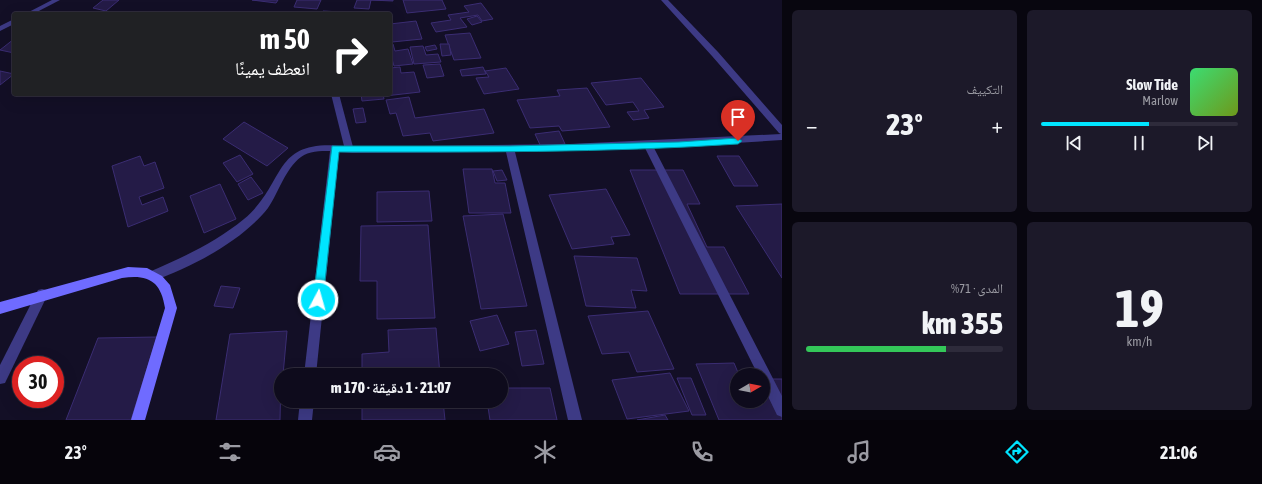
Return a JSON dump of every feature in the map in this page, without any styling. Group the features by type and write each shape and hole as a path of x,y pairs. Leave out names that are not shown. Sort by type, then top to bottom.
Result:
{"street":[{"path":"32,12 57,0"},
{"path":"664,0 782,131"},
{"path":"0,29 12,22"},
{"path":"336,96 350,150"},
{"path":"153,276 203,253 243,226 260,210 274,192 295,156 305,150 319,148 350,150 649,146 782,138"},
{"path":"649,146 782,410"},
{"path":"311,368 335,148"},
{"path":"510,149 575,420"},
{"path":"0,308 42,294 126,272 140,272 153,276 163,284 169,294 171,308 138,420"},
{"path":"0,378 42,294"},
{"path":"305,420 306,408"}],"building":[{"path":"103,0 119,0 106,11 93,8"},
{"path":"252,0 278,0 276,3"},
{"path":"297,0 321,0 317,9 294,7"},
{"path":"357,0 371,0 369,9 354,8"},
{"path":"371,0 393,0 393,1"},
{"path":"403,0 442,0 446,9 407,13"},
{"path":"481,3 493,19 482,21 478,15 460,18 467,27 436,32 431,23 451,20 448,15 469,12 464,6"},
{"path":"477,16 482,22 472,25 467,19"},
{"path":"416,21 422,39 392,42 392,24"},
{"path":"470,33 481,58 454,60 445,35"},
{"path":"12,41 12,53 0,50"},
{"path":"392,44 395,51 408,49 413,64 394,66 392,59"},
{"path":"440,44 449,44 451,55 442,56"},
{"path":"435,45 437,49 427,51 425,47"},
{"path":"423,46 426,55 438,54 441,62 414,64 410,47"},
{"path":"440,64 444,76 427,78 423,65"},
{"path":"400,67 401,73 414,72 420,92 392,95 392,68"},
{"path":"483,67 486,74 462,76 460,70"},
{"path":"506,68 519,89 484,94 476,78 489,77 485,71"},
{"path":"0,71 12,74 12,76 0,85"},
{"path":"641,78 664,107 644,110 649,118 633,120 627,112 639,111 633,102 606,105 591,83"},
{"path":"587,88 610,127 562,131 559,126 530,128 517,100 560,96 557,90"},
{"path":"361,96 383,96 384,99 362,101"},
{"path":"409,97 415,118 484,109 494,133 433,141 430,133 403,136 396,113 390,114 386,100"},
{"path":"363,108 366,122 356,123 353,109"},
{"path":"244,122 288,148 267,166 223,139"},
{"path":"559,131 565,144 541,147 535,134"},
{"path":"240,155 253,174 237,182 223,163"},
{"path":"140,156 144,166 155,162 164,188 139,197 142,205 163,197 168,211 128,227 112,166"},
{"path":"717,156 739,156 758,186 734,186"},
{"path":"463,169 492,169 495,183 505,183 511,213 469,213"},
{"path":"502,170 507,180 497,181 493,171"},
{"path":"630,170 683,170 700,204 687,204 707,247 724,247 749,294 680,294"},
{"path":"251,177 263,193 248,200 238,184"},
{"path":"220,184 236,219 204,233 190,196"},
{"path":"606,189 630,235 611,237 614,244 572,249 549,195"},
{"path":"429,191 432,221 377,222 377,192"},
{"path":"782,204 782,278 736,206"},
{"path":"503,214 527,306 481,309 463,216"},
{"path":"428,225 435,318 377,319 377,281 360,281 361,226"},
{"path":"574,256 637,258 647,291 631,290 636,308 586,306"},
{"path":"221,286 240,288 233,308 214,306"},
{"path":"648,311 674,369 637,372 629,352 602,354 588,316"},
{"path":"497,315 509,344 480,351 470,321"},
{"path":"436,328 439,368 362,368 362,354 389,352 388,330"},
{"path":"536,330 544,364 522,366 515,332"},
{"path":"287,331 284,368 274,368 274,408 280,408 280,420 216,420 230,334"},
{"path":"157,337 131,420 66,420 98,338"},
{"path":"734,363 736,368 730,368 730,408 770,408 770,379 782,379 782,420 719,420 696,364"},
{"path":"670,373 689,411 627,419 612,380"},
{"path":"677,378 691,378 706,415 692,415"},
{"path":"508,388 550,388 557,420 490,420 488,408 508,408"},
{"path":"362,408 444,408 445,420 362,420"},
{"path":"665,415 668,420 637,420"}],"route":[{"path":"318,300 335,148 350,150 510,149 679,145 738,141"}]}
